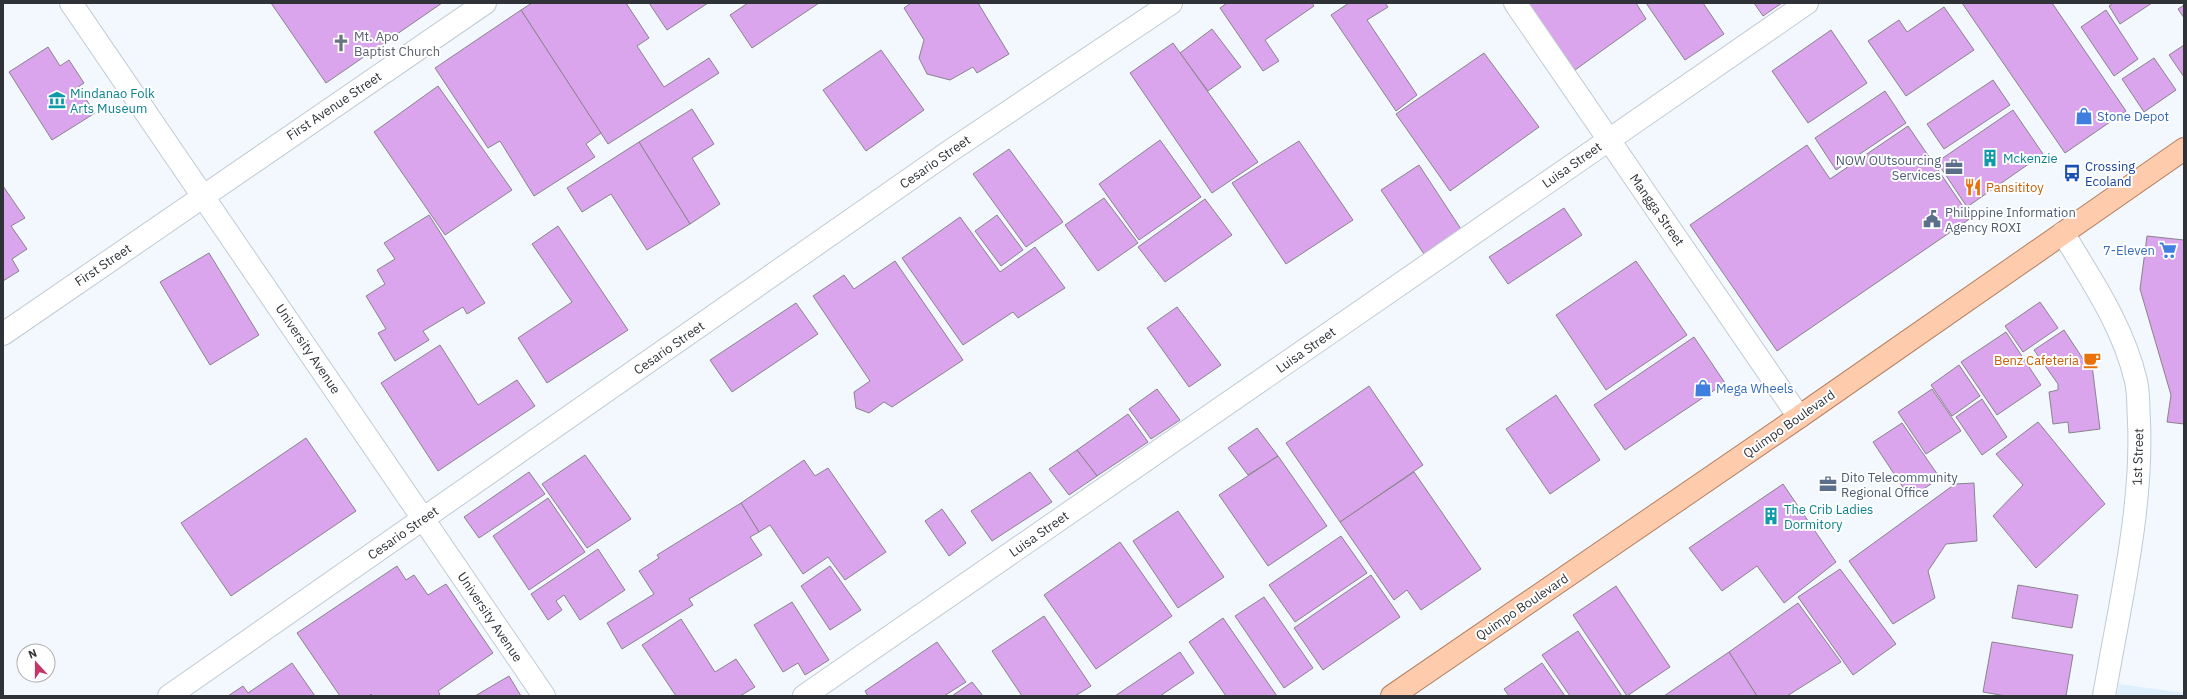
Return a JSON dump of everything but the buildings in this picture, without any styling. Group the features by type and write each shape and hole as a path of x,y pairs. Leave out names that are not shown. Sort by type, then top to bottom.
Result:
{"main road":[{"name":"Quimpo Boulevard","path":"1392,696 1799,417 2184,149"}],"street":[{"name":"University Avenue","path":"71,3 544,696"},
{"name":"First Avenue Street","path":"203,196 485,3"},
{"name":"Cesario Street","path":"169,696 950,151 1172,3"},
{"name":"Mangga Street","path":"1515,3 1799,417"},
{"name":"Luisa Street","path":"804,696 1807,3"},
{"name":"First Street","path":"3,334 203,196"},
{"name":"1st Street","path":"2063,233 2108,307 2124,341 2137,383 2140,441 2135,513 2104,696"}],"shaded area":[{"path":"2119,684 2184,693 2184,696 2117,696"}],"place":[{"name":"Mt. Apo Baptist Church","path":"341,43"},
{"name":"Mindanao Folk Arts Museum","path":"57,100"},
{"name":"Stone Depot","path":"2084,116"},
{"name":"Mckenzie","path":"1990,158"},
{"name":"NOW OUtsourcing Services","path":"1954,167"},
{"name":"Crossing Ecoland","path":"2072,173"},
{"name":"Pansititoy","path":"1973,187"},
{"name":"Philippine Information Agency ROXI","path":"1932,219"},
{"name":"7-Eleven","path":"2168,250"},
{"name":"Benz Cafeteria","path":"2092,360"},
{"name":"Mega Wheels","path":"1703,388"},
{"name":"Dito Telecommunity Regional Office","path":"1828,484"},
{"name":"The Crib Ladies Dormitory","path":"1771,516"}]}
